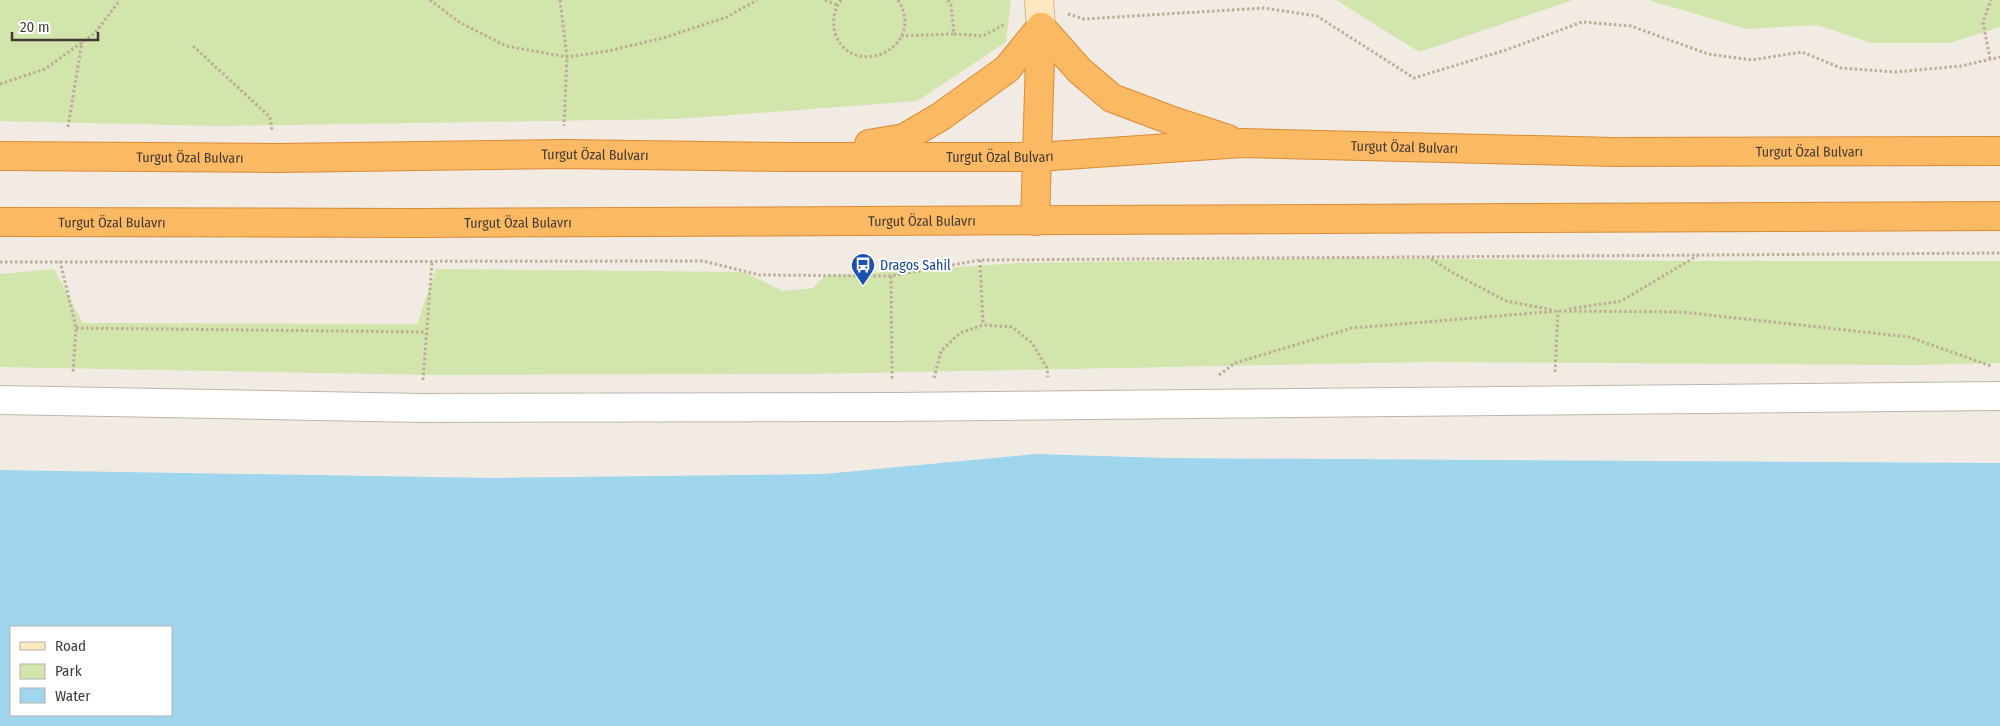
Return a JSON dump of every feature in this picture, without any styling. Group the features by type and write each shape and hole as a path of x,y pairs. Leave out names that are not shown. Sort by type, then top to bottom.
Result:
{"highway":[{"path":"1040,11 1080,71 1112,98 1173,121 1242,143"},
{"path":"1040,11 1035,221 2000,216"},
{"path":"790,157 904,138 940,117 1007,69 1040,11"},
{"name":"Turgut Özal Bulvarı","path":"0,156 63,158 277,158 563,154 790,157 1037,157 1242,143 1613,152 2000,151"},
{"name":"Turgut Özal Bulavrı","path":"0,222 1035,221"}],"street":[{"path":"0,400 421,408 893,408 937,406 1557,402 2000,396"}],"path":[{"path":"0,84 46,69 95,33 120,0"},
{"path":"430,0 459,22 506,46 567,57 608,51 663,38 727,16 757,0"},
{"path":"560,0 567,57 563,154"},
{"path":"825,0 837,5"},
{"path":"841,0 837,5 834,16 837,38 853,54 864,57 875,57 886,53 895,46 901,36 905,25 904,12 898,0"},
{"path":"948,0 951,5 954,34"},
{"path":"1990,59 1983,22 1991,0"},
{"path":"901,36 954,34 983,36 1040,11 1084,19 1264,8 1317,16 1414,78 1506,50 1582,22 1631,26 1708,54 1752,60 1802,52 1841,68 1895,72 1961,66 2000,57"},
{"path":"63,158 82,42"},
{"path":"193,46 270,117 277,158"},
{"path":"0,262 704,262 760,275 891,276 980,260 2000,253"},
{"path":"1215,377 1235,363 1352,328 1558,310 1621,301 1698,255"},
{"path":"1426,256 1453,273 1506,301 1558,310 1682,312 1909,337 2000,369"},
{"path":"980,260 984,325"},
{"path":"60,261 76,328 70,401"},
{"path":"421,408 432,262"},
{"path":"891,276 893,408"},
{"path":"1557,402 1555,384 1558,310"},
{"path":"937,406 934,376 941,351 960,333 984,325 1012,327 1032,343 1047,368 1051,389 1048,405"},
{"path":"76,328 426,332"}],"green space":[{"path":"0,0 1011,0 1006,42 917,101 679,119 218,126 0,121"},
{"path":"1336,0 1573,0 1419,52"},
{"path":"1648,0 2000,0 2000,27 1950,43 1871,43 1817,25 1747,29"},
{"path":"1361,258 2000,261 2000,363 1917,365 1425,362 809,374 429,375 0,367 0,274 54,269 83,323 417,324 436,269 744,272 783,291 813,288 825,276 1018,263"}],"water":[{"path":"1036,454 1167,458 2000,463 2000,726 0,726 0,470 493,478 824,474"}],"place":[{"name":"Dragos Sahil","path":"863,286"}]}
